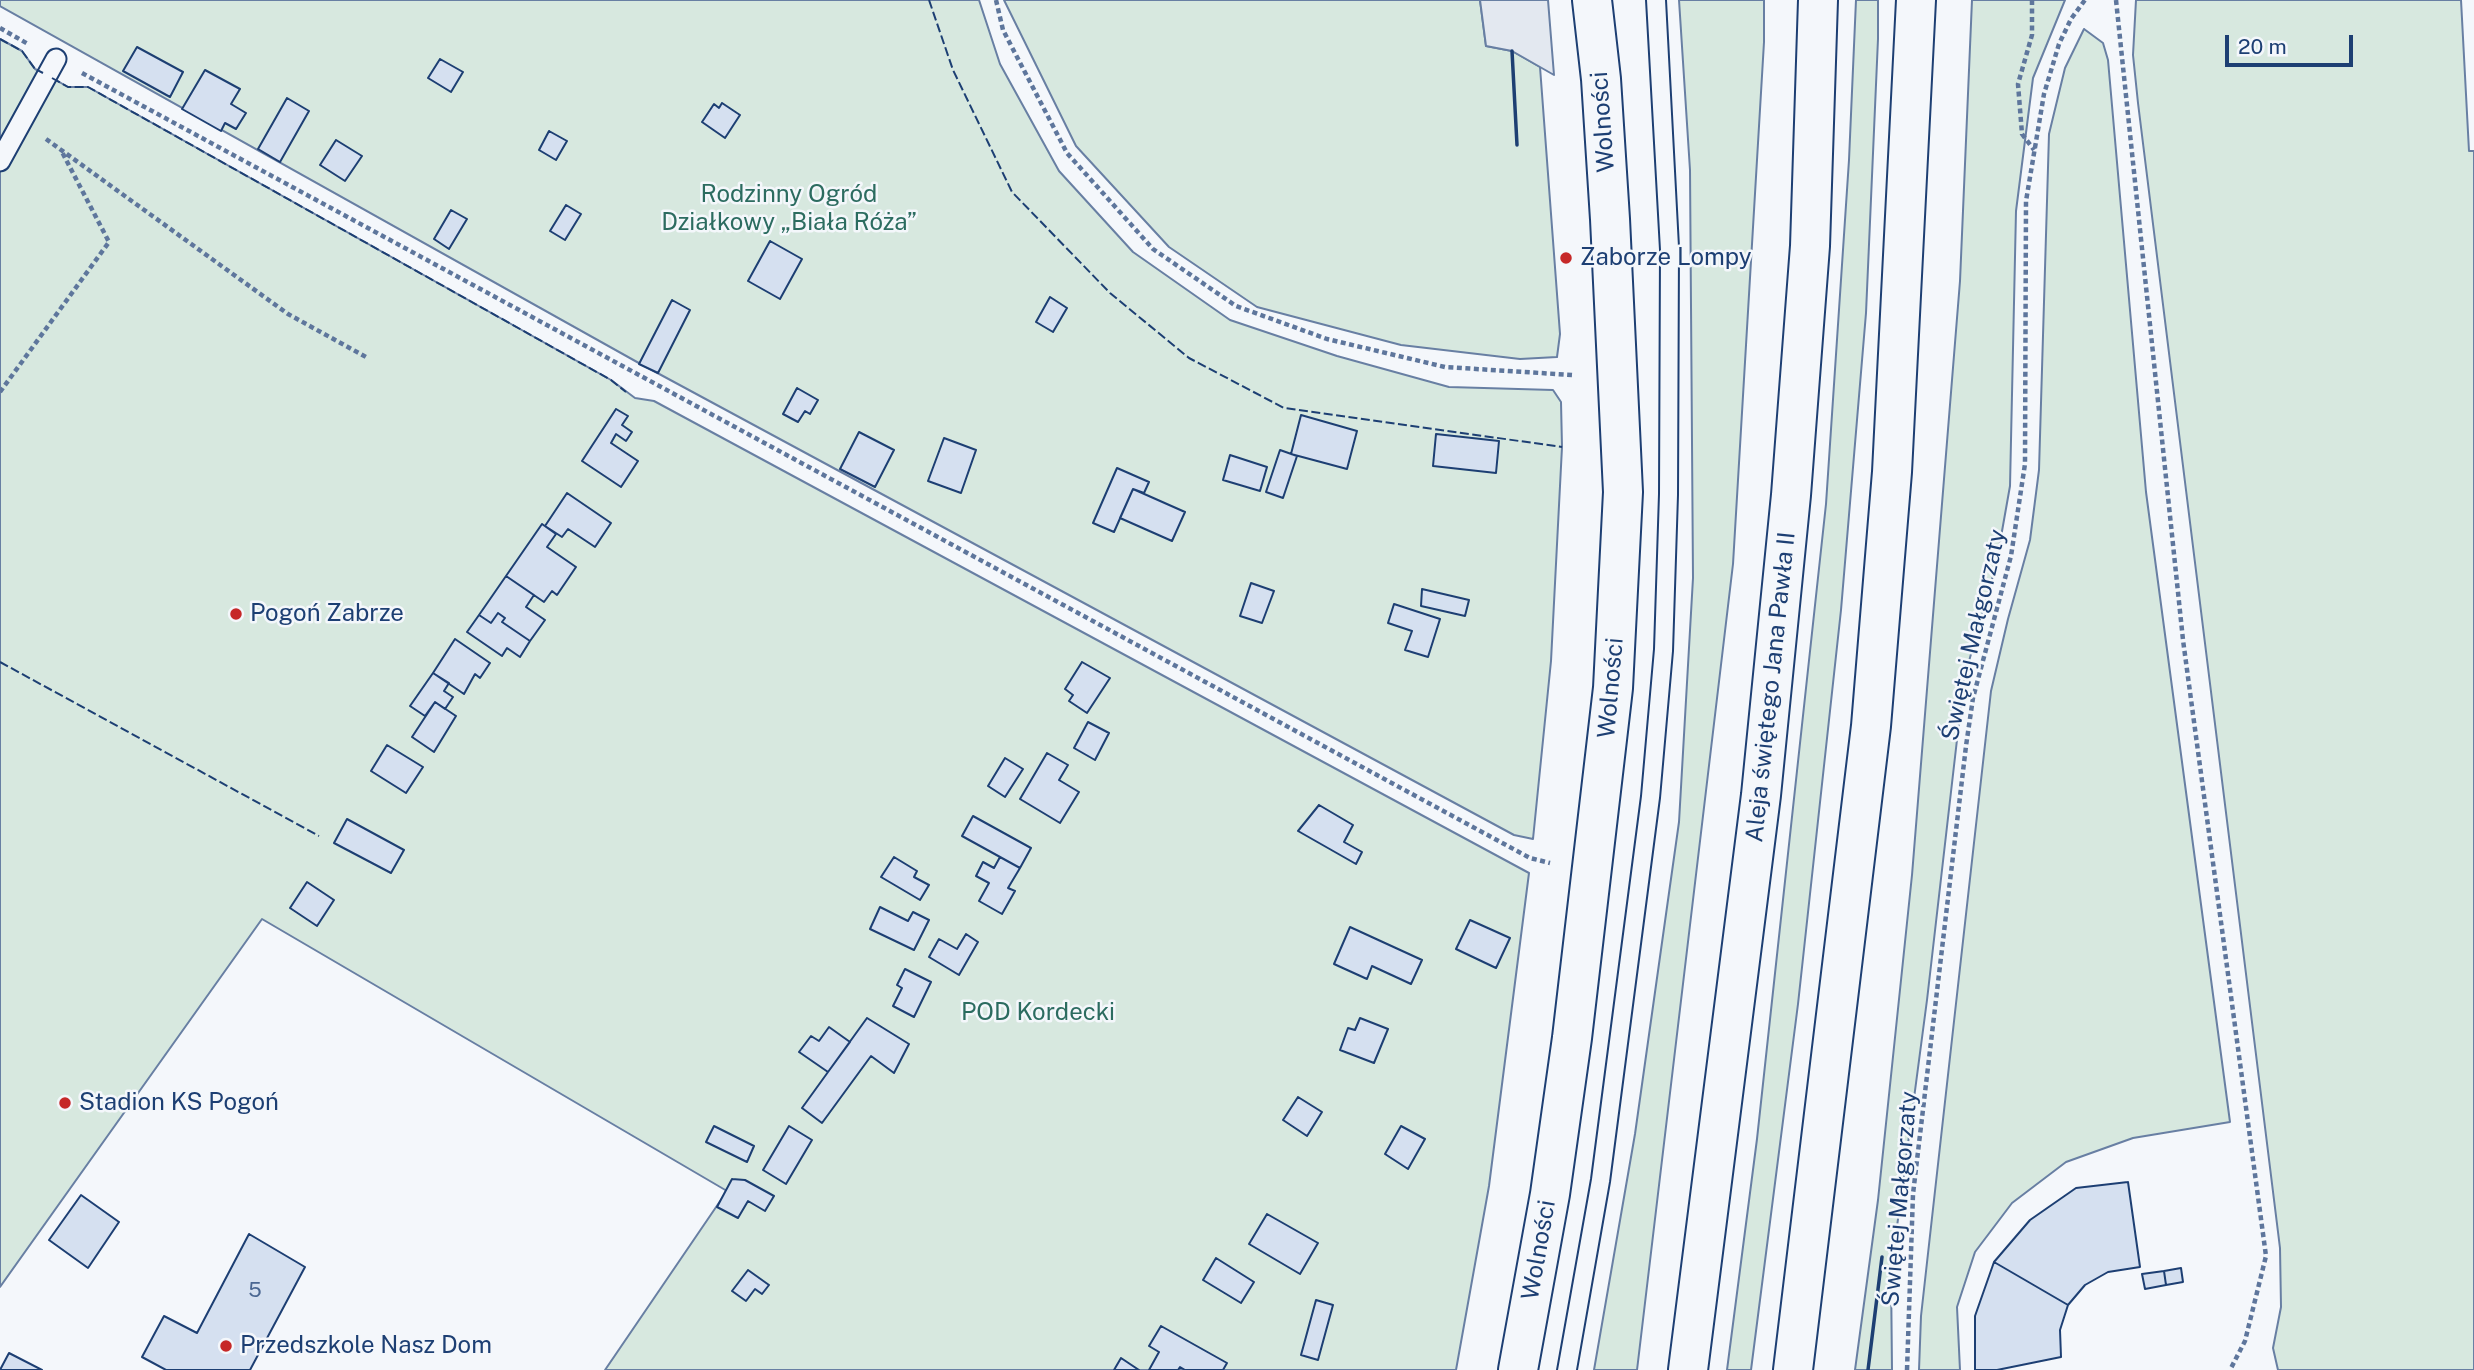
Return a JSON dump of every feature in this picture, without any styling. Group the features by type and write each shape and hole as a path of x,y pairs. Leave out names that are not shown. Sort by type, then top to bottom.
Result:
{"main road":[{"name":"Wolności","path":"1518,1370 1550,1194 1613,688 1623,492 1610,219 1601,79 1592,0"},
{"name":"Aleja świętego Jana Pawła II","path":"1688,1370 1759,809 1791,495 1810,246 1818,0"},
{"path":"1793,1370 1871,726 1893,459 1916,0"}],"lane":[{"path":"0,161 56,59"}],"path":[{"path":"996,0 1003,30 1067,153 1153,249 1236,306 1327,340 1445,367 1572,374"},
{"path":"2032,0 2032,35 2018,83 2022,134 2034,150"},
{"name":"Świętej Małgorzaty","path":"1906,1370 1913,1194 1966,746 1973,698 2011,556 2025,464 2026,201 2044,94 2059,44 2071,19 2085,0"},
{"path":"2116,0 2183,639 2266,1256 2245,1341 2230,1370"},
{"path":"0,28 1530,858 1548,862"},
{"path":"22,121 288,314 366,357"},
{"path":"0,392 109,243 61,149"}],"green space":[{"name":"Rodzinny Ogród Działkowy „Biała Róża”","path":"0,0 979,0 1000,64 1059,171 1133,252 1230,320 1337,356 1449,387 1553,390 1561,402 1562,447 1551,661 1533,839 1514,835 637,362 0,6"},
{"path":"1004,0 1480,0 1486,46 1512,51 1540,67 1560,334 1557,357 1520,359 1401,345 1257,307 1169,247 1076,146"},
{"path":"1679,0 1764,0 1764,42 1733,564 1637,1370 1594,1370 1635,1134 1679,822 1693,578 1690,170"},
{"path":"1856,0 1878,0 1878,39 1866,313 1841,610 1798,1004 1751,1370 1727,1370 1757,1139 1826,504 1849,160"},
{"path":"1972,0 2065,0 2033,78 2016,211 2010,486 1996,565 1964,679 1927,1000 1891,1272 1892,1370 1855,1370 1878,1200 1912,875 1960,281"},
{"path":"2136,0 2461,0 2469,151 2474,151 2474,1370 2278,1370 2273,1348 2281,1307 2280,1248 2138,103 2133,55"},
{"path":"2084,29 2103,43 2108,60 2146,492 2230,1122 2133,1138 2066,1162 2012,1203 1975,1252 1957,1307 1960,1370 1919,1370 1921,1316 1991,691 2030,540 2039,470 2049,134 2065,68"},
{"name":"POD Kordecki","path":"0,39 22,51 35,69 68,87 88,87 611,380 635,398 654,401 1529,873 1489,1186 1456,1370 605,1370 727,1191 262,919 0,1287"}],"shaded area":[{"path":"1480,0 1548,0 1554,75 1512,51 1486,46"}],"building":[{"path":"137,47 183,72 170,97 123,71"},
{"path":"440,59 463,72 451,92 428,78"},
{"path":"205,70 240,89 231,104 246,113 236,129 225,123 221,131 182,109"},
{"path":"287,98 309,111 280,162 258,149"},
{"path":"722,103 740,115 725,138 702,122 714,104 719,108"},
{"path":"549,131 567,141 556,160 539,150"},
{"path":"336,140 362,156 345,181 320,165"},
{"path":"566,205 581,214 565,240 550,231"},
{"path":"451,210 467,219 449,249 434,239"},
{"path":"770,241 802,259 780,299 748,281"},
{"path":"1050,297 1067,308 1053,332 1036,322"},
{"path":"672,300 690,310 658,373 639,364"},
{"path":"797,388 818,400 810,414 805,411 798,422 783,414"},
{"path":"616,409 628,416 622,425 632,432 626,441 616,434 611,443 638,461 621,487 582,461"},
{"path":"1301,415 1357,431 1347,469 1291,454"},
{"path":"859,432 894,450 875,487 840,469"},
{"path":"1436,434 1499,441 1496,473 1433,466"},
{"path":"944,438 976,450 961,493 928,481"},
{"path":"1280,450 1297,456 1283,498 1266,492"},
{"path":"1230,455 1267,467 1260,491 1223,480"},
{"path":"1117,468 1149,482 1144,493 1133,489 1114,532 1093,523"},
{"path":"1133,489 1185,512 1172,541 1120,518"},
{"path":"567,493 611,523 595,547 568,529 562,537 545,526"},
{"path":"542,524 556,534 547,547 576,567 557,595 552,591 544,602 506,576"},
{"path":"506,576 534,595 526,607 545,620 530,641 502,622 505,618 498,613 491,623 479,615"},
{"path":"1251,583 1274,591 1262,623 1240,616"},
{"path":"1422,589 1469,600 1465,616 1421,606"},
{"path":"1394,604 1440,619 1428,657 1405,650 1412,631 1388,623"},
{"path":"498,613 505,618 502,622 530,641 520,657 507,648 502,656 467,632 479,615 491,623"},
{"path":"455,639 490,663 480,678 475,674 464,694 433,673"},
{"path":"1082,662 1110,678 1087,713 1069,701 1073,695 1065,689"},
{"path":"433,673 449,683 444,691 453,697 445,709 435,702 425,716 410,706"},
{"path":"435,702 456,716 434,752 412,737"},
{"path":"1088,722 1109,733 1095,760 1074,748"},
{"path":"387,745 423,767 406,793 371,771"},
{"path":"1047,753 1068,765 1059,780 1079,792 1060,823 1020,799"},
{"path":"1005,758 1023,769 1005,797 988,786"},
{"path":"1319,805 1353,825 1344,842 1362,852 1356,864 1298,831"},
{"path":"973,816 1031,848 1020,868 962,836"},
{"path":"347,819 404,850 391,873 334,843"},
{"path":"894,857 917,871 914,877 929,885 920,900 881,877"},
{"path":"1000,857 1020,868 1008,888 1015,891 1002,914 979,901 989,883 976,876 983,862 994,868"},
{"path":"307,882 334,900 317,926 290,908"},
{"path":"880,907 908,921 913,912 929,920 914,950 870,929"},
{"path":"1470,920 1510,938 1496,968 1456,949"},
{"path":"1350,927 1422,960 1411,984 1372,966 1367,979 1334,964"},
{"path":"966,934 978,942 959,975 929,957 939,939 957,949"},
{"path":"905,969 931,982 914,1017 893,1006 902,988 897,985"},
{"path":"867,1018 909,1044 894,1073 871,1056 822,1123 802,1108"},
{"path":"1360,1018 1388,1029 1374,1063 1340,1050 1348,1028 1355,1030"},
{"path":"829,1027 850,1042 828,1072 799,1052 811,1036 819,1041"},
{"path":"1298,1097 1322,1112 1307,1136 1283,1120"},
{"path":"714,1126 754,1146 747,1162 706,1142"},
{"path":"789,1126 812,1140 786,1184 763,1170"},
{"path":"1401,1126 1425,1139 1408,1169 1385,1154"},
{"path":"732,1179 745,1180 774,1196 765,1211 748,1201 738,1218 717,1207"},
{"path":"2128,1182 2140,1267 2108,1272 2085,1285 2068,1305 1994,1262 2030,1220 2076,1188"},
{"path":"81,1195 119,1222 88,1268 49,1240"},
{"path":"1267,1214 1318,1243 1300,1274 1249,1244"},
{"path":"249,1234 305,1267 250,1370 166,1370 142,1357 164,1316 197,1333"},
{"path":"1216,1258 1254,1282 1241,1303 1203,1280"},
{"path":"1994,1262 2068,1305 2060,1330 2061,1357 1997,1370 1975,1370 1975,1316"},
{"path":"2181,1268 2183,1282 2166,1285 2164,1271"},
{"path":"748,1270 769,1285 762,1294 755,1289 746,1301 732,1291"},
{"path":"2164,1271 2166,1285 2145,1289 2142,1274"},
{"path":"1316,1300 1333,1305 1318,1360 1301,1355"},
{"path":"1161,1326 1227,1363 1223,1370 1185,1370 1180,1367 1178,1370 1149,1370 1159,1352 1149,1346"},
{"path":"9,1353 42,1370 0,1370"},
{"path":"1121,1358 1139,1370 1114,1370"}],"tram line":[{"path":"1557,1370 1591,1179 1641,796 1654,649 1659,494 1660,250 1646,0"},
{"path":"1577,1370 1610,1182 1660,798 1673,651 1678,495 1679,247 1666,0"}],"fence":[{"path":"929,0 953,70 1012,192 1110,293 1189,358 1284,408 1562,447"},
{"path":"0,39 22,51 35,69 43,73"},
{"path":"52,78 68,87 88,87 611,380 626,392"},
{"path":"0,662 319,836"}],"wall":[{"path":"1512,51 1517,145"},
{"path":"1868,1370 1882,1257"}],"place":[{"name":"Zaborze Lompy","path":"1566,258"},
{"name":"Pogoń Zabrze","path":"236,614"},
{"name":"Stadion KS Pogoń","path":"65,1103"},
{"name":"Przedszkole Nasz Dom","path":"226,1346"}]}
